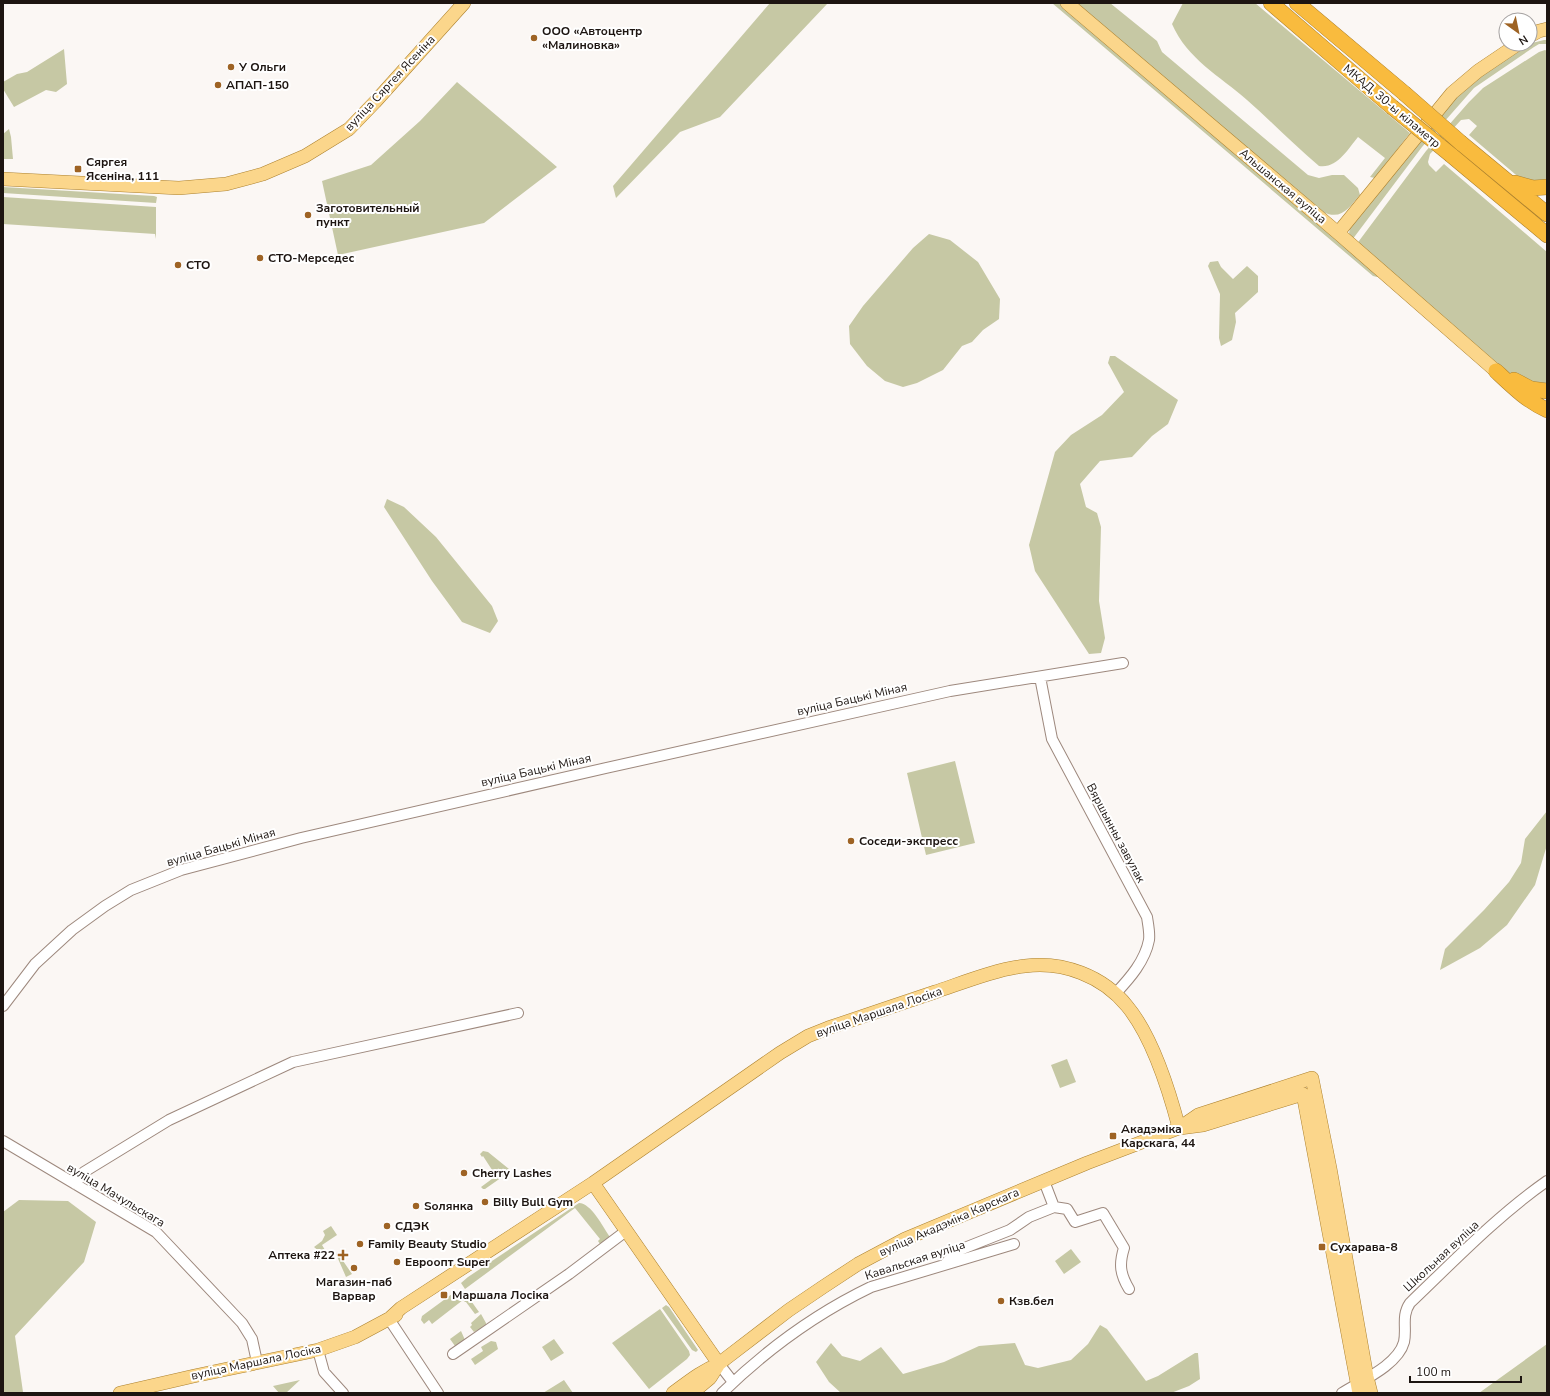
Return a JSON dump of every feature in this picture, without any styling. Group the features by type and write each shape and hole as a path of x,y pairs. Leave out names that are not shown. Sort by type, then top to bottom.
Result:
{"highway":[{"name":"МКАД, 30-ы кіламетр","path":"1271,3 1392,107 1547,235"},
{"name":"МКАД, 30-ы кіламетр","path":"1297,3 1461,143 1509,181 1547,214"},
{"path":"1509,181 1533,188 1547,187"},
{"path":"1496,371 1531,389 1547,391"},
{"path":"1496,371 1525,397 1547,410"}],"main road":[{"name":"вуліца Сяргея Ясеніна","path":"3,179 179,188 226,184 263,174 305,156 349,129 464,3"},
{"name":"Альшанская вуліца","path":"1067,3 1338,233 1496,371"},
{"path":"1338,233 1452,93 1478,71 1506,52"},
{"name":"вуліца Маршала Лосіка","path":"120,1393 257,1362 318,1350 355,1337 404,1312 488,1256 498,1246 593,1183 769,1060 808,1036 966,982 1024,966 1051,966 1078,972 1101,982 1116,993 1132,1012 1145,1034 1160,1072 1178,1128"},
{"path":"1361,1385 1332,1182 1312,1078 1302,1087 1361,1385 1371,1393"},
{"name":"вуліца Акадэміка Карскага","path":"673,1393 701,1372 719,1364 789,1310 858,1264 929,1228 1087,1163 1178,1128 1202,1125 1302,1087"},
{"path":"593,1183 719,1364"},
{"name":"вуліца Акадэміка Карскага","path":"692,1393 710,1378 719,1364"}],"street":[{"name":"вуліца Бацькі Міная","path":"3,1006 35,964 72,930 105,906 131,890 181,870 301,838 950,691 1123,663"},
{"name":"Вяршынны завулак","path":"1040,677 1052,739 1147,918 1150,938 1144,957 1128,980 1116,993"},
{"path":"75,1184 84,1172 168,1120 293,1062 518,1013"},
{"name":"вуліца Мачульскага","path":"3,1141 156,1232 242,1323 252,1339 257,1362"},
{"path":"1044,1181 1054,1207"},
{"name":"Школьная вуліца","path":"1342,1393 1361,1385 1397,1356 1404,1341 1404,1317 1410,1303 1488,1229 1529,1194 1547,1181"},
{"path":"946,1263 957,1251 1010,1230 1029,1217 1054,1207 1067,1209 1075,1222 1103,1213 1124,1248 1120,1263 1125,1283 1129,1289"},
{"path":"453,1354 557,1282 626,1231"},
{"name":"Кавальская вуліца","path":"722,1393 770,1350 801,1327 828,1309 871,1287 946,1263 1014,1244"},
{"path":"389,1319 438,1393"},
{"path":"318,1350 324,1372 343,1393"},
{"path":"719,1364 733,1382"}],"green space":[{"path":"770,3 828,3 720,117 680,132 616,198 613,186"},
{"path":"1052,3 1059,3 1380,275 1377,277 1373,276"},
{"path":"1076,3 1110,3 1157,41 1162,52 1308,175 1319,178 1332,175 1344,175 1358,188 1360,195 1340,214 1335,215 1323,212"},
{"path":"1183,3 1255,3 1410,133 1375,178 1370,177 1385,158 1358,137 1337,161 1325,166 1319,166 1247,100 1205,66 1186,47 1172,24"},
{"path":"1547,40 1547,44 1538,45 1538,42"},
{"path":"64,49 67,84 56,92 46,90 14,107 3,89 3,82 17,74 27,72"},
{"path":"1545,50 1547,51 1547,184 1522,180 1469,135 1477,126 1469,119 1461,120 1430,154 1428,162 1436,172 1444,164 1547,252 1547,387 1515,376 1503,370 1356,245 1426,151 1469,102 1483,88 1539,52"},
{"path":"1518,52 1527,52 1474,88 1422,147 1352,240 1349,233 1351,224 1455,99 1484,74"},
{"path":"457,82 557,167 484,223 338,255 322,181 371,165 420,121"},
{"path":"9,129 13,159 3,159 3,134"},
{"path":"3,187 157,197 156,203 3,193"},
{"path":"3,197 156,207 156,239 155,234 3,224"},
{"path":"929,234 950,240 978,262 1000,299 999,319 983,330 972,342 962,346 943,370 917,383 903,387 885,381 867,366 850,344 849,326 863,306 913,248"},
{"path":"1218,261 1221,267 1233,279 1247,266 1258,276 1258,292 1235,313 1236,322 1232,340 1221,346 1219,338 1220,294 1208,266 1210,262"},
{"path":"1110,356 1115,356 1178,400 1168,424 1152,436 1132,457 1100,461 1080,484 1086,507 1097,513 1101,527 1099,601 1105,638 1101,653 1089,654 1035,571 1029,545 1055,452 1071,435 1102,415 1124,392 1108,363"},
{"path":"387,499 404,507 436,537 492,606 498,621 490,633 462,622 432,581 384,507"},
{"path":"955,761 975,843 926,855 907,773"},
{"path":"1547,811 1547,845 1535,885 1507,925 1480,948 1440,970 1445,949 1484,910 1509,882 1521,863 1525,839"},
{"path":"1067,1059 1076,1082 1060,1088 1051,1065"},
{"path":"483,1151 488,1152 509,1169 505,1175 485,1189 481,1187 496,1176 483,1156 482,1157 480,1154"},
{"path":"19,1200 68,1201 96,1222 84,1262 15,1336 23,1392 3,1393 3,1212"},
{"path":"579,1203 588,1207 592,1211 610,1237 600,1244 598,1241 600,1239 575,1208 465,1289 461,1283 468,1277"},
{"path":"331,1226 337,1235 322,1245 325,1250 321,1253 314,1247 322,1241 325,1235 323,1231"},
{"path":"1071,1249 1081,1262 1064,1274 1055,1261"},
{"path":"337,1252 352,1274 346,1277 336,1254"},
{"path":"452,1294 469,1298 479,1312 475,1314 463,1300 432,1324 429,1320 424,1324 421,1320 422,1316"},
{"path":"666,1305 669,1307 698,1350 696,1352 692,1350 662,1308"},
{"path":"660,1309 689,1351 690,1355 649,1389 612,1343"},
{"path":"481,1314 486,1326 474,1332 470,1327 472,1325 471,1323"},
{"path":"1100,1325 1107,1329 1146,1381 1158,1376 1195,1353 1198,1353 1200,1379 1189,1386 1171,1393 841,1393 829,1382 816,1362 831,1343 842,1356 860,1361 881,1347 903,1374 944,1362 979,1346 1015,1343 1025,1365 1038,1368 1071,1360 1088,1344"},
{"path":"461,1331 465,1340 455,1346 450,1339"},
{"path":"554,1339 564,1353 551,1361 542,1347"},
{"path":"491,1341 496,1342 498,1349 475,1365 471,1359 483,1351 481,1347"},
{"path":"1547,1344 1547,1393 1479,1393"},
{"path":"300,1380 286,1393 279,1393 273,1386"},
{"path":"564,1380 573,1393 543,1393"}],"place":[{"name":"ООО «Автоцентр «Малиновка»","path":"534,38"},
{"name":"У Ольги","path":"231,67"},
{"name":"АПАП-150","path":"218,85"},
{"name":"Сяргея Ясеніна, 111","path":"78,169"},
{"name":"Заготовительный пункт","path":"308,215"},
{"name":"СТО-Мерседес","path":"260,258"},
{"name":"СТО","path":"178,265"},
{"name":"Соседи-экспресс","path":"851,841"},
{"name":"Акадэміка Карскага, 44","path":"1113,1136"},
{"name":"Cherry Lashes","path":"464,1173"},
{"name":"Billy Bull Gym","path":"485,1202"},
{"name":"Sолянка","path":"416,1206"},
{"name":"СДЭК","path":"387,1226"},
{"name":"Family Beauty Studio","path":"360,1244"},
{"name":"Сухарава-8","path":"1322,1247"},
{"name":"Аптека #22","path":"343,1255"},
{"name":"Евроопт Super","path":"397,1262"},
{"name":"Магазин-паб Варвар","path":"354,1268"},
{"name":"Маршала Лосіка","path":"444,1295"},
{"name":"Кзв.бел","path":"1001,1301"}]}
